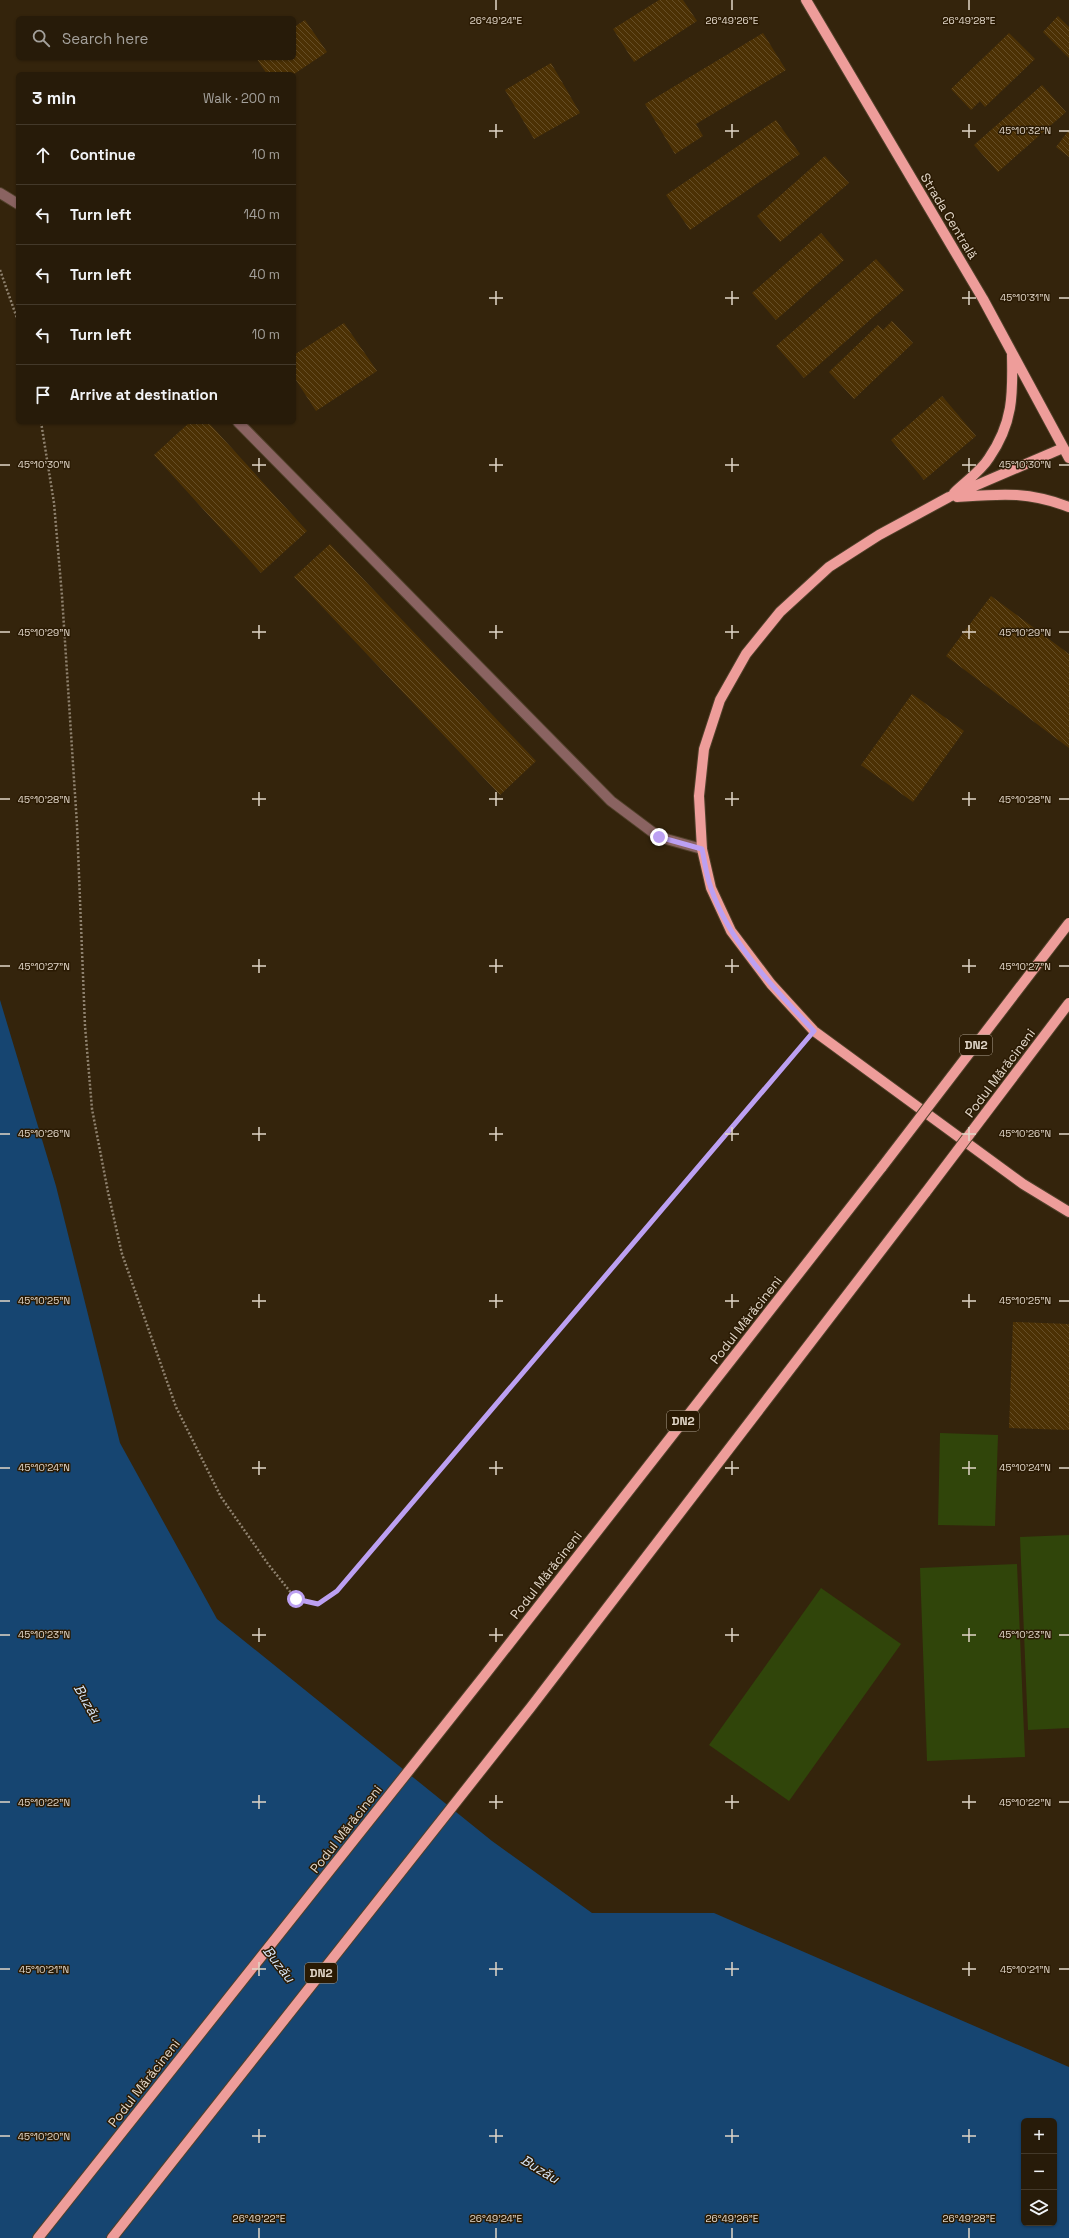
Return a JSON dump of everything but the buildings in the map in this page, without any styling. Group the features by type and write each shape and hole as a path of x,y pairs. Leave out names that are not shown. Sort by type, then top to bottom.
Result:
{"main road":[{"name":"Strada Centrală","path":"806,0 983,299 1069,458"},
{"path":"949,497 989,460 1004,432 1013,400 1012,353"},
{"path":"1066,451 949,497 879,535 829,567 780,612 746,654 720,700 704,749 699,796 702,849 711,888 731,931 771,984 814,1031 1023,1184 1069,1212"},
{"path":"949,497 1011,494 1045,498 1069,507"},
{"name":"Podul Mărăcineni","path":"38,2238 484,1676 882,1167 1069,923"},
{"name":"Podul Mărăcineni","path":"112,2238 531,1708 922,1199 1069,1003"}],"street":[{"path":"0,193 16,203"},
{"path":"240,424 611,801 659,837 702,849"}],"path":[{"path":"0,270 16,315"},
{"path":"41,424 54,503 62,604 76,825 88,1064 92,1109 108,1192 122,1254 176,1407 221,1497 268,1564 296,1599 318,1604 337,1591 814,1031"}],"green space":[{"path":"940,1433 998,1435 995,1526 938,1525"},
{"path":"1069,1535 1069,1728 1028,1730 1020,1537"},
{"path":"1017,1564 1025,1757 927,1761 920,1568"},
{"path":"821,1588 901,1644 789,1801 709,1745"}],"water":[{"name":"Buzău","path":"0,1000 56,1186 120,1443 217,1619 492,1841 592,1913 714,1913 1069,2067 1069,2238 0,2238"}],"route":[{"path":"296,1599 318,1604 337,1591 814,1031 771,984 731,931 711,888 702,849 659,837"}]}
